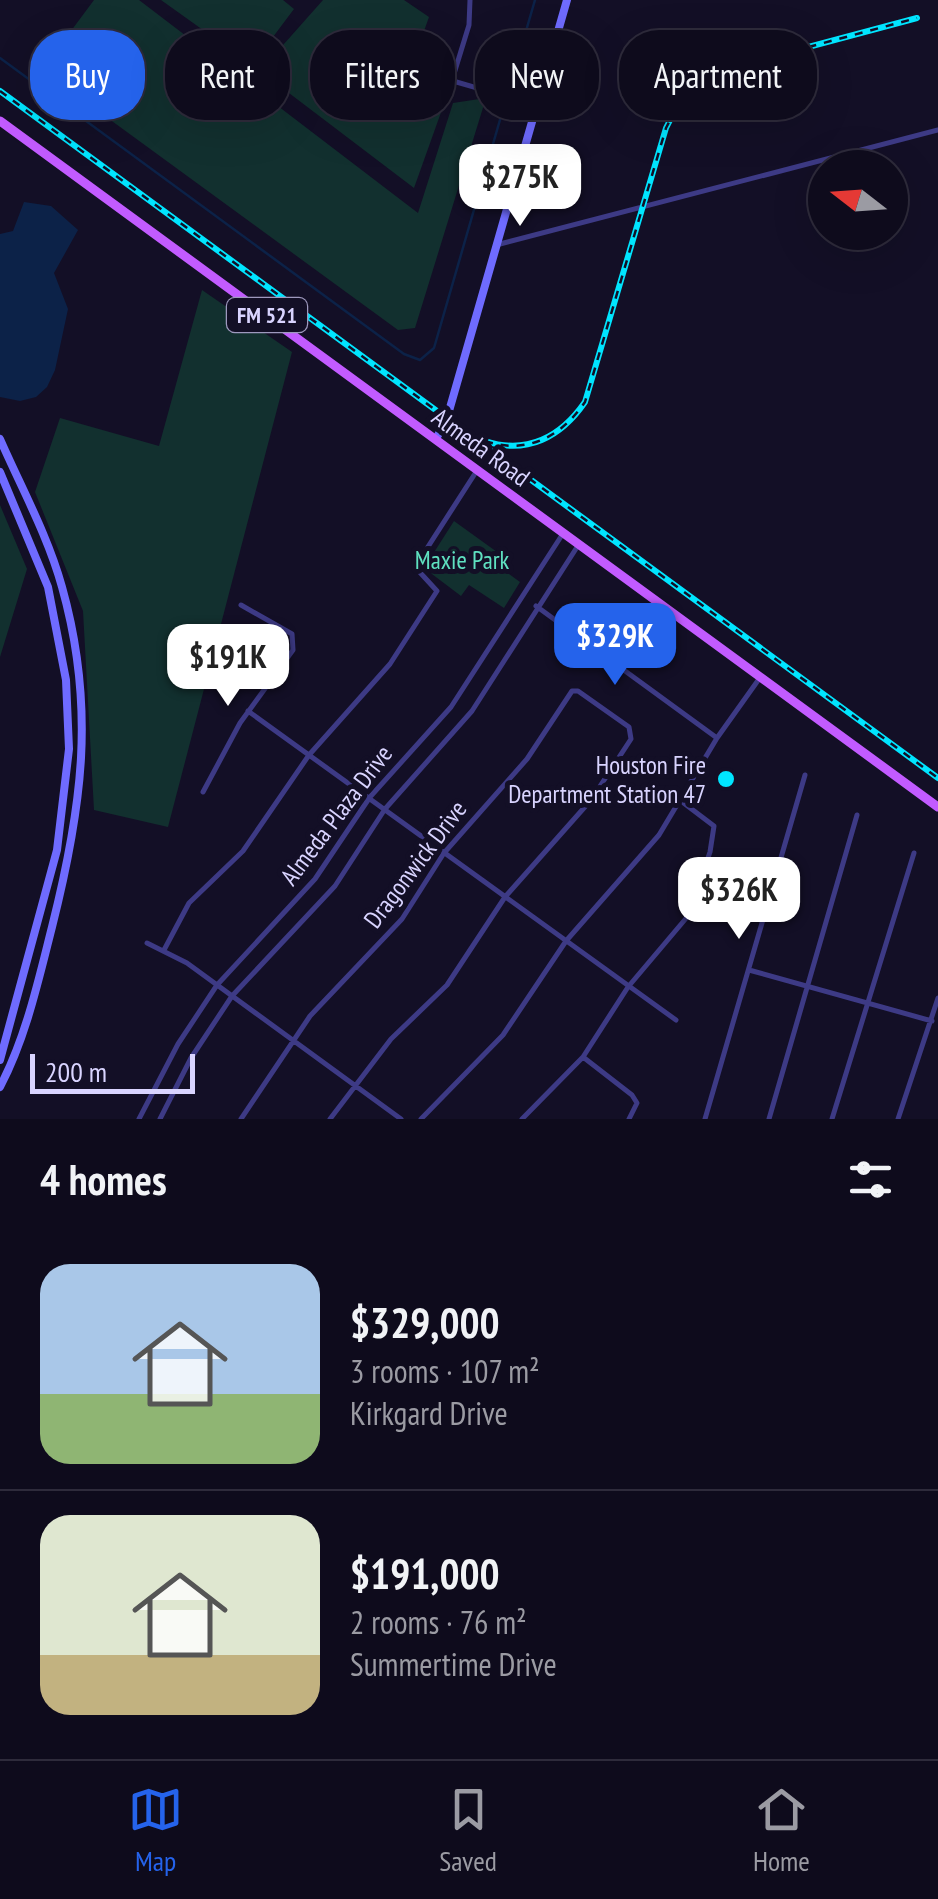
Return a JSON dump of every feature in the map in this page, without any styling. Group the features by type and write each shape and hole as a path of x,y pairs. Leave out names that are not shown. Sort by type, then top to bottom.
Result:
{"main road":[{"path":"558,30 567,0"},
{"path":"436,439 446,418 532,120"},
{"name":"Almeda Road","path":"0,121 938,807"},
{"path":"0,439 62,586 82,698 84,749 76,825 46,950 23,1035 0,1087"},
{"path":"0,472 48,586 68,698 70,749 62,825 0,1060"},
{"path":"22,521 34,517"},
{"path":"58,632 72,629"},
{"path":"70,749 84,749"},
{"path":"33,946 46,950"}],"street":[{"path":"455,71 469,25 470,0"},
{"path":"496,245 938,130"},
{"path":"164,950 190,903 242,851 309,755 390,664 427,611 436,587 415,567 477,469"},
{"name":"Almeda Plaza Drive","path":"138,1119 178,1044 217,985 242,953 316,879 370,798 451,706 564,532"},
{"name":"Almeda Plaza Drive","path":"160,1119 191,1058 232,996 335,886 385,809 472,711 579,544"},
{"path":"203,792 248,711 293,650 294,640 256,610 241,605"},
{"path":"536,606 717,738"},
{"path":"421,1119 503,1035 566,941 648,849 717,738 761,677"},
{"name":"Dragonwick Drive","path":"241,1119 292,1040 402,919 444,853 526,759 572,691 588,697 629,727 631,738 591,800 505,897"},
{"path":"248,711 676,1020"},
{"path":"705,1119 805,775"},
{"path":"522,1119 583,1057 628,987 688,916 710,852 714,826 681,801"},
{"path":"769,1119 857,815"},
{"path":"832,1119 914,853"},
{"path":"330,1119 352,1084 447,985 505,897"},
{"path":"147,944 164,950 217,985 401,1119"},
{"path":"749,970 932,1021"},
{"path":"898,1119 938,998"},
{"path":"583,1057 632,1095 637,1103 629,1119"}],"green space":[{"path":"94,0 139,0 178,30 165,30 165,120 290,120 290,115 418,213 448,120 455,120 455,103 475,100 475,120 479,120 415,328 398,330 110,120 145,120 145,30 72,30"},
{"path":"161,0 283,0 294,9 278,30 203,30"},
{"path":"323,0 404,0 429,17 424,30 310,30 310,109 290,94 290,37"},
{"path":"324,120 438,120 414,188"},
{"path":"202,290 292,352 168,827 94,810 83,611 35,492 60,418 159,446"},
{"path":"0,505 27,569 0,657"},
{"name":"Maxie Park","path":"454,521 497,552 491,561 520,582 504,608 469,585 461,596 424,568"}],"water":[{"path":"24,202 51,206 78,230 54,273 68,309 55,370 47,387 36,397 20,401 0,397 0,234 13,231"}],"waterway":[{"path":"526,30 535,0"},
{"path":"0,58 404,354 420,360 434,348 500,120"}],"railway":[{"path":"485,441 515,446 542,440 565,425 585,402 666,128 685,91 711,73 917,18"},
{"path":"0,91 938,778"}],"place":[{"name":"Houston Fire Department Station 47","path":"726,779"}]}
